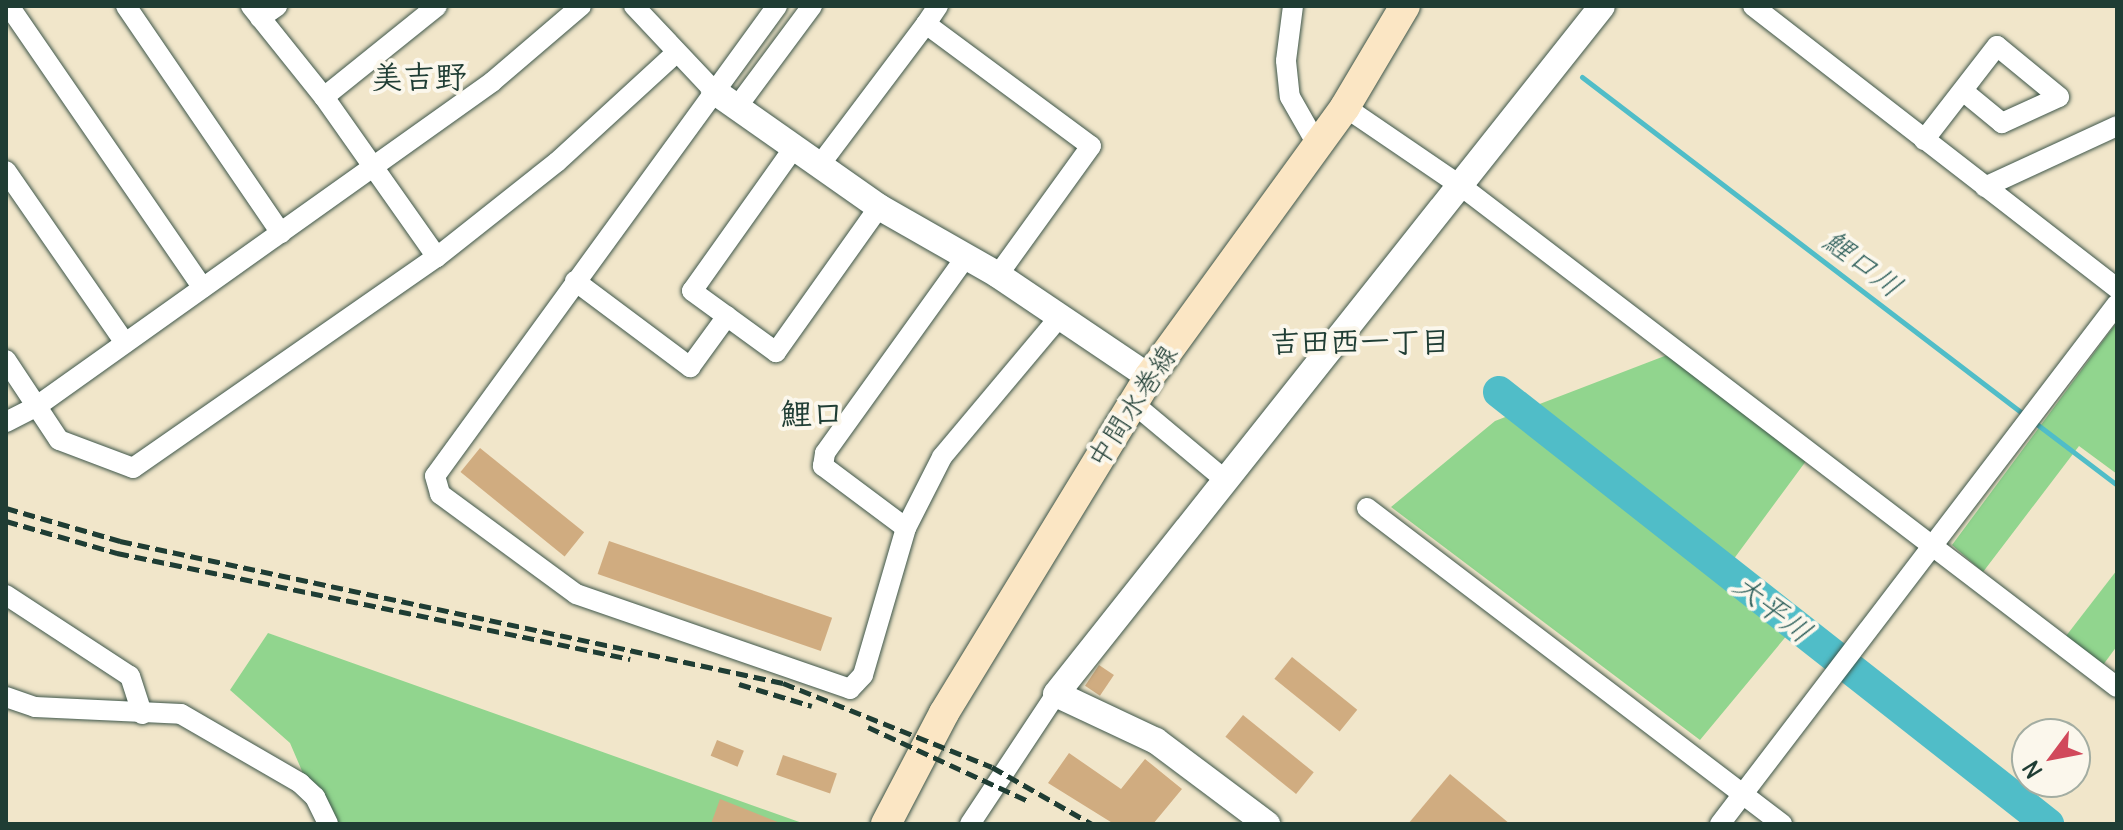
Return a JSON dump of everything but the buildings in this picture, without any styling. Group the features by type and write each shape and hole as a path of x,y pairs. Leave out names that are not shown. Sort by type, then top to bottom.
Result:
{"main road":[{"name":"中間水巻線","path":"886,824 944,713 1149,377 1345,107 1405,6"}],"street":[{"path":"9,6 203,288"},
{"path":"126,6 281,233"},
{"path":"277,6 256,12 324,97 437,257"},
{"path":"324,97 437,6"},
{"path":"6,422 37,406 492,82 581,6"},
{"path":"634,6 675,54 714,91 793,149 879,207 1061,315 1149,377"},
{"path":"777,6 435,476 440,494 576,594 840,689 859,684 906,528 942,457 1061,315"},
{"path":"737,107 812,6"},
{"path":"819,166 938,6"},
{"path":"1293,6 1286,61 1290,97 1318,146"},
{"path":"970,824 1056,694 1602,6"},
{"path":"1753,6 2117,288"},
{"path":"926,24 1091,146 998,275"},
{"path":"6,360 59,440 133,468 437,257 557,162 675,54"},
{"path":"1924,140 1963,91"},
{"path":"1345,107 1461,186 2117,687"},
{"path":"1985,187 2117,126"},
{"path":"793,149 692,291 776,352 879,207"},
{"path":"6,171 125,343"},
{"path":"906,528 823,466 825,453 966,257"},
{"path":"575,281 690,367 727,316"},
{"path":"1720,824 2117,304"},
{"path":"1133,403 1225,480"},
{"path":"1367,508 1782,824"},
{"path":"6,595 130,676 142,714"},
{"path":"1056,694 1156,741 1267,824"},
{"path":"6,697 35,707 181,714 281,771 315,797 328,824"}],"green space":[{"path":"2117,322 2117,474 2079,446 1983,572 1952,545"},
{"path":"1675,352 1809,457 1719,579 1788,634 1700,740 1391,507 1495,421"},
{"path":"2117,570 2117,646 2103,665 2066,636"},
{"path":"268,633 805,824 319,824 317,806 290,743 230,690"}],"waterway":[{"name":"鯉口川","path":"1582,77 2026,416"},
{"name":"大平川","path":"1499,392 2048,824"},
{"name":"鯉口川","path":"2034,422 2117,485"}],"railway":[{"path":"6,508 120,541 783,683 992,767 1092,824"},
{"path":"6,521 117,553 630,659"},
{"path":"739,684 812,706"},
{"path":"868,727 1028,801"}],"district":[{"name":"美吉野","path":"419,77"},
{"name":"吉田西一丁目","path":"1360,341"},
{"name":"鯉口","path":"812,414"}]}
